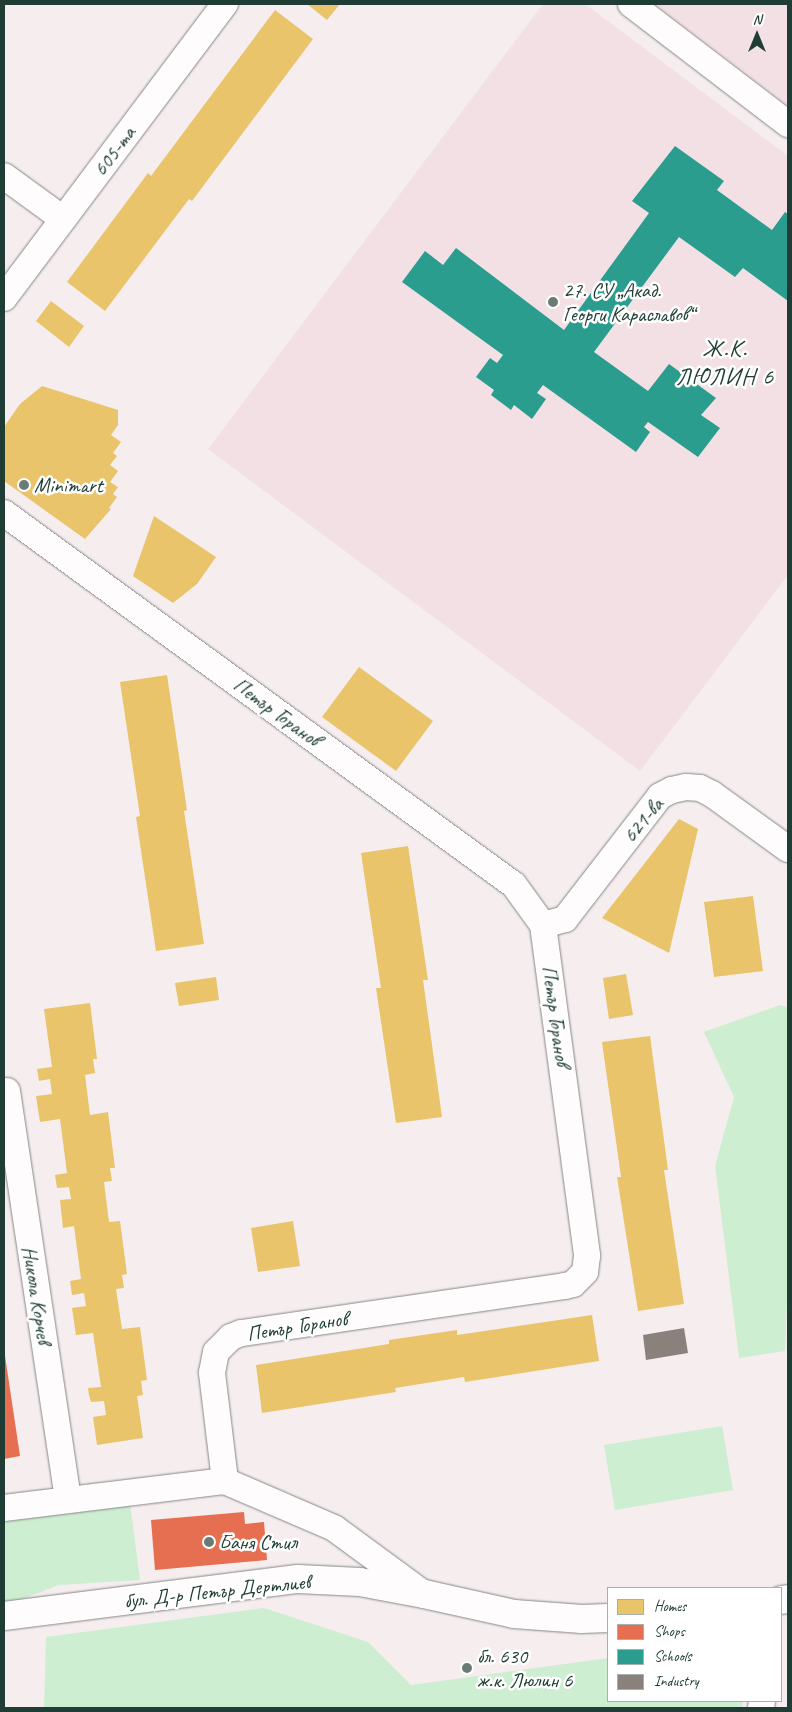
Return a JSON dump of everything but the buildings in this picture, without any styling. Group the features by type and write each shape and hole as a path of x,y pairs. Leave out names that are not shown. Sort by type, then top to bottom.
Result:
{"main road":[{"name":"бул. Д-р Петър Дертлиев","path":"4,1616 298,1579 360,1582 514,1614 582,1619 607,1618"}],"street":[{"name":"605-та","path":"4,298 225,4"},
{"path":"631,4 788,124"},
{"path":"4,176 63,219"},
{"name":"Петър Горанов","path":"4,512 514,885 543,925 587,1256 585,1272 573,1284 565,1286 241,1333 231,1337 216,1352 212,1368 225,1481"},
{"name":"621-ва","path":"543,925 565,919 660,796 672,790 686,787 700,788 712,794 788,850"},
{"name":"Никола Корчев","path":"7,1091 68,1499"},
{"path":"4,1508 225,1481 334,1528 424,1594"}],"shaded area":[{"name":"27. СУ „Акад. Георги Караславов“","path":"543,4 585,4 788,156 788,575 640,771 208,449"},
{"path":"655,4 788,4 788,106"}],"green space":[{"path":"780,1005 788,1007 788,1280 785,1351 739,1358 715,1166 734,1097 704,1032"},
{"path":"722,1426 733,1490 615,1510 604,1445"},
{"path":"130,1504 140,1580 59,1585 17,1601 4,1602 4,1522"},
{"path":"264,1608 368,1642 411,1685 607,1658 607,1702 743,1702 742,1708 44,1708 46,1637"}],"place":[{"name":"27. СУ „Акад. Георги Караславов“","path":"553,302"},
{"name":"Minimart","path":"24,485"},
{"name":"Баня Стил","path":"209,1542"},
{"name":"бл. 630 ж.к. Люлин 6","path":"467,1668"}],"district":[{"name":"Ж.К. ЛЮЛИН 6","path":"725,363"}]}
